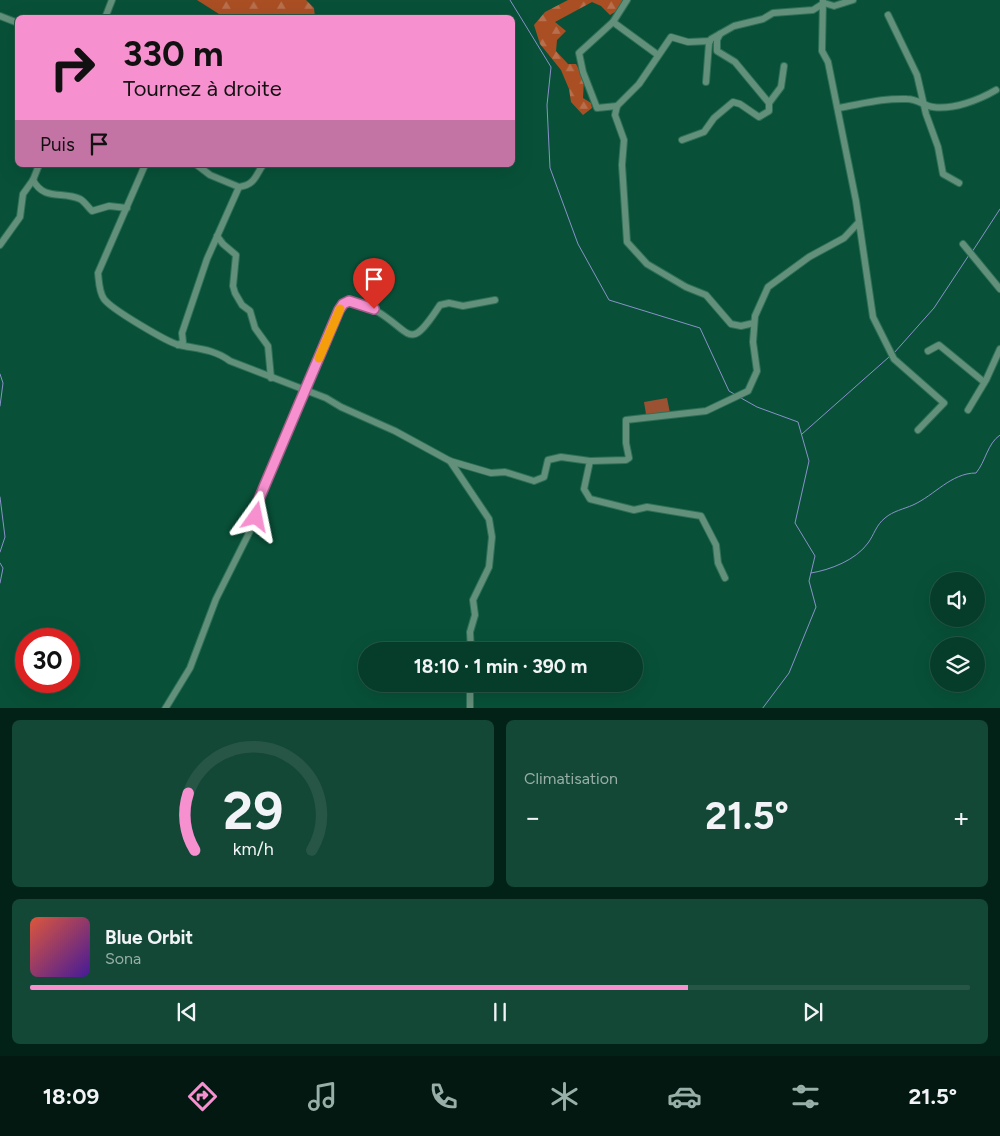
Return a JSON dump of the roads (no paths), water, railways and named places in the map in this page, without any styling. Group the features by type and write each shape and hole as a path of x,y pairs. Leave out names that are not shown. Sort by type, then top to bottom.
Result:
{"street":[{"path":"106,15 112,0"},
{"path":"628,0 613,22 579,52 583,72 597,108 617,106 640,84 671,37 688,42 710,41 722,31 773,13 813,10 823,1"},
{"path":"823,1 834,6 853,0"},
{"path":"823,1 822,51 828,62 838,108 859,222 873,316 892,356 944,403 918,430"},
{"path":"888,15 917,75 926,114 938,147 943,174 959,183"},
{"path":"0,16 15,22"},
{"path":"613,22 658,55"},
{"path":"722,31 717,40 717,51 735,62 769,103"},
{"path":"706,82 710,41"},
{"path":"682,140 704,132 714,118 733,102 740,104 759,117 769,111 769,103 781,87 784,66"},
{"path":"838,108 881,99 917,99 930,107 953,105 978,100 996,90"},
{"path":"617,106 616,115 624,140 622,165 627,242 647,264 686,287 706,296 732,324 741,326 754,323"},
{"path":"0,244 20,217 23,194 33,180 38,167"},
{"path":"144,167 98,273 99,288 104,300 146,328 178,344 197,346 221,354 230,361 326,398 395,430 450,461 491,473 504,472 534,481 544,477 548,460 569,457 590,461 626,460 629,458 626,443 626,420 706,411 748,391 757,371 753,342 755,316 768,287 809,257 844,238 859,222"},
{"path":"200,167 210,175 239,187 248,186 253,182 262,167"},
{"path":"33,180 37,189 47,195 80,200 92,211 109,206 127,208"},
{"path":"178,344 183,342 182,333 217,236 239,187"},
{"path":"217,236 236,255 233,286 242,305 250,311 255,328 268,346 271,378"},
{"path":"963,244 1000,289"},
{"path":"166,708 190,668 216,599 254,523 257,504 343,304 349,301 374,309 408,334 418,334 424,330 440,305 449,303 463,306 495,300"},
{"path":"928,351 939,345 984,382"},
{"path":"968,410 1000,349"},
{"path":"450,461 489,519 492,537 489,567 473,600 474,615 470,632 471,642"},
{"path":"590,461 584,489 590,499 634,510 646,507 702,516 716,545 718,563 725,578"},
{"path":"470,692 470,708"}],"waterway":[{"path":"510,0 551,67 547,105 550,168 578,244 609,300 700,328 729,391 736,395"},
{"path":"972,252 1000,209"},
{"path":"894,353 934,308 969,255"},
{"path":"802,434 889,357"},
{"path":"0,374 3,383 0,406"},
{"path":"741,398 757,407 798,422 809,461 795,523 815,556 809,581 816,607 789,673 763,708"},
{"path":"811,573 834,567 857,554 868,543 879,524 888,516 921,501 951,480 976,473 992,443 1000,435"},
{"path":"0,497 5,537 0,552"},
{"path":"0,563 3,568 0,583"}]}
